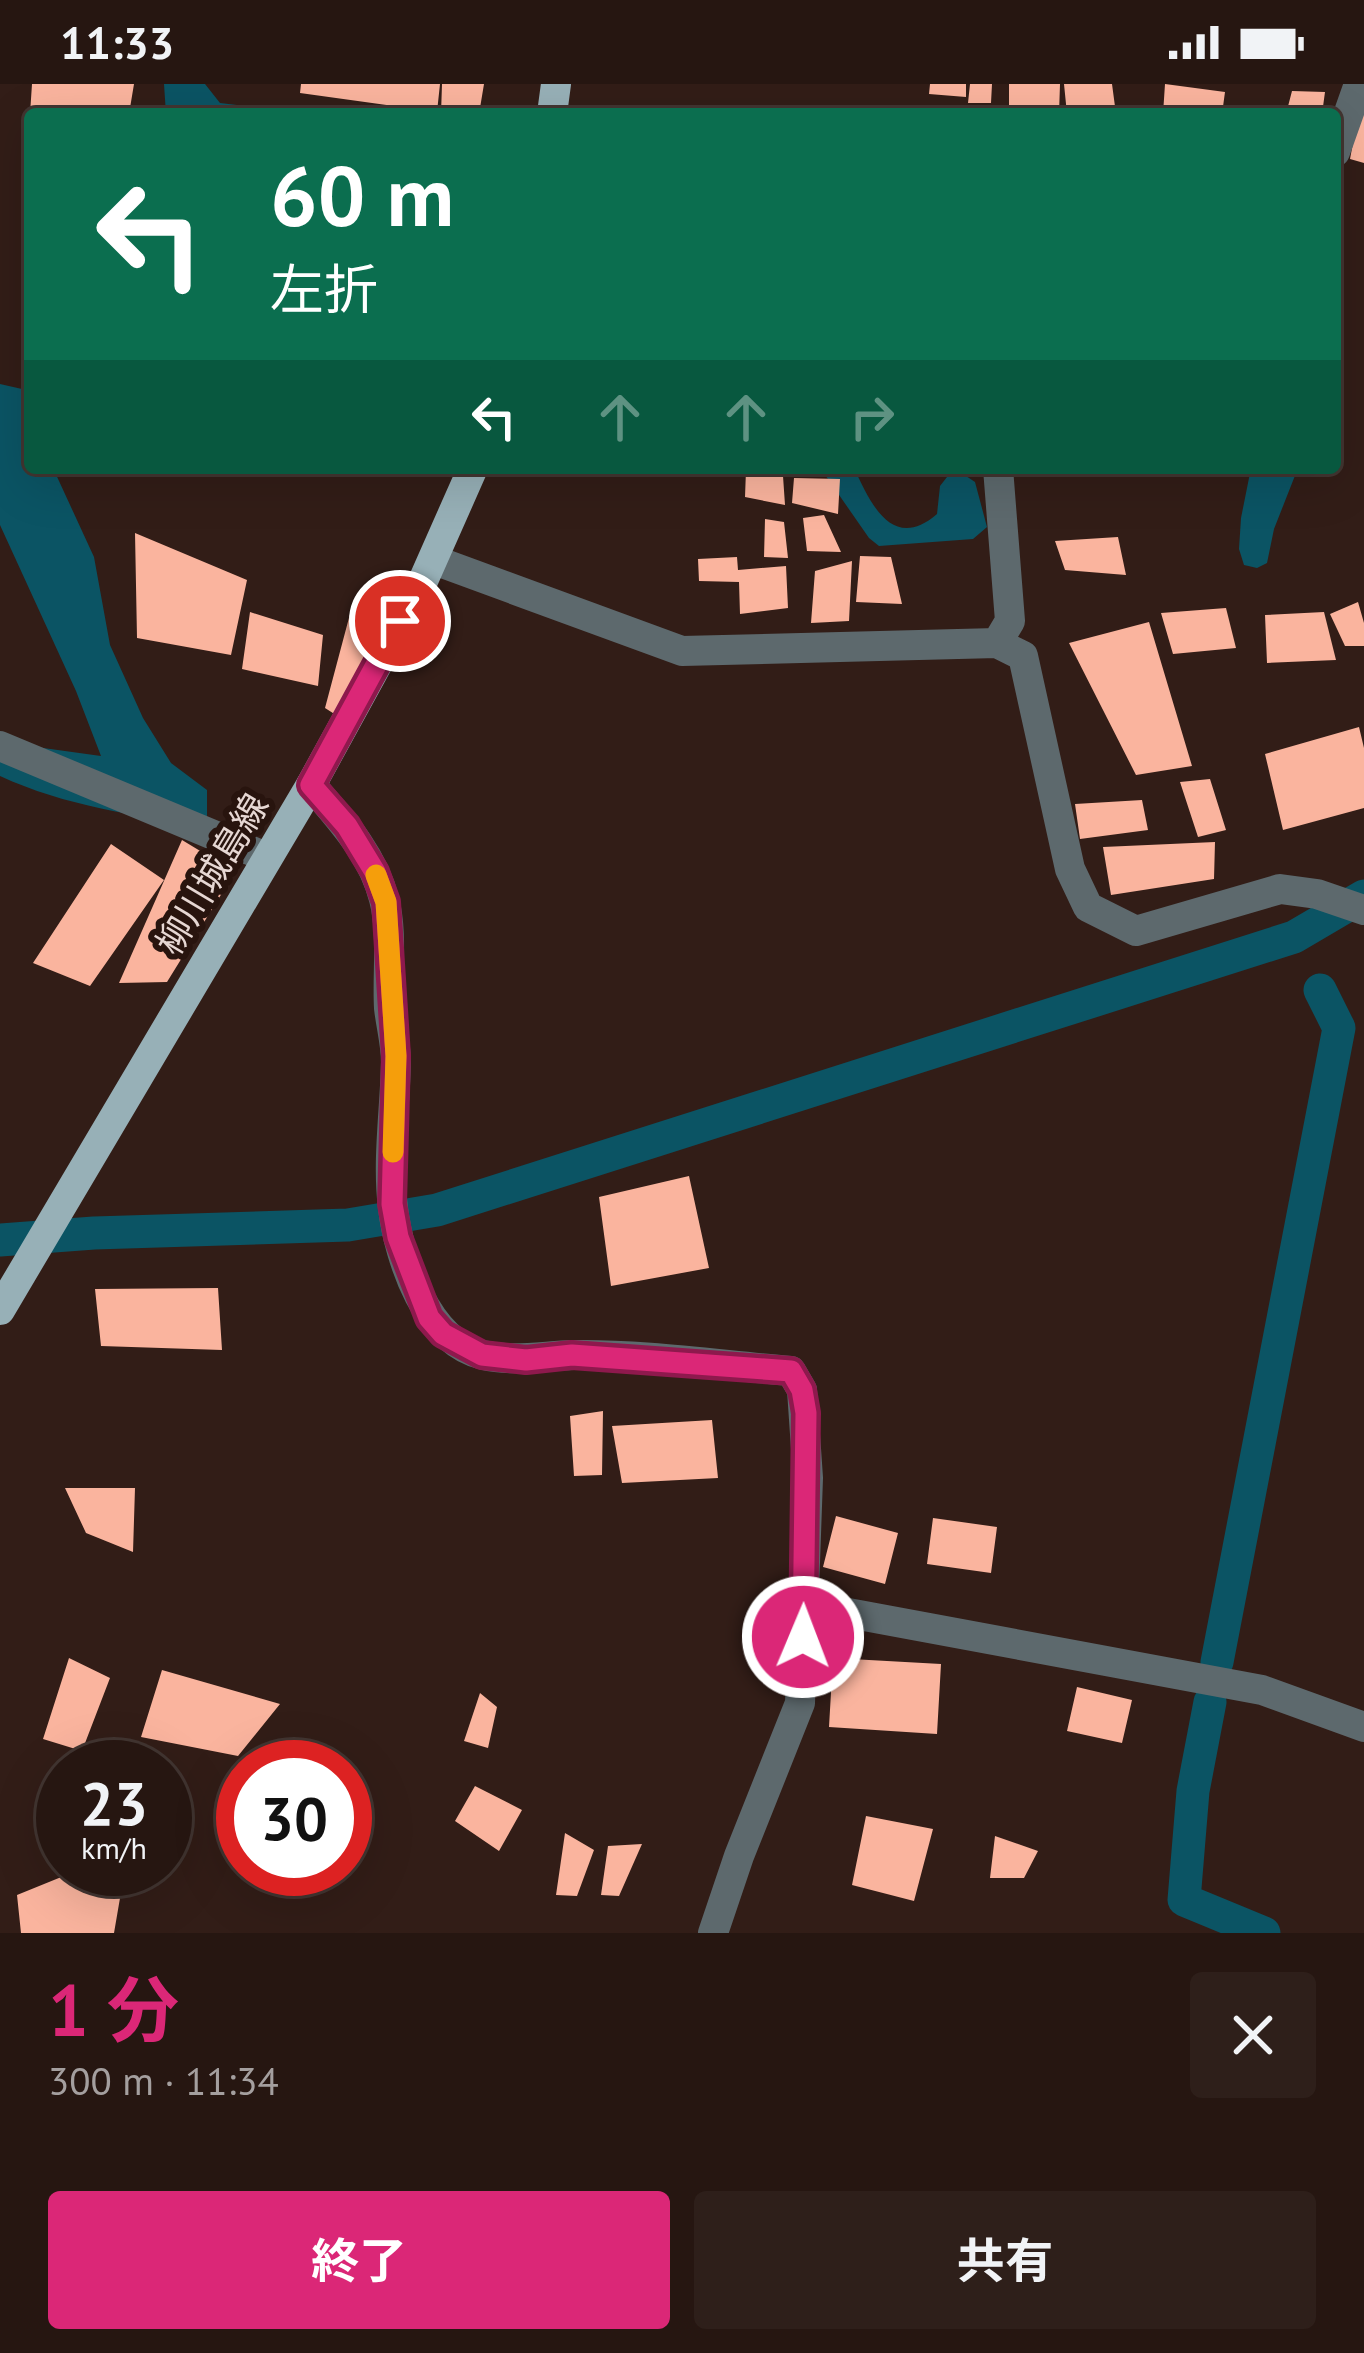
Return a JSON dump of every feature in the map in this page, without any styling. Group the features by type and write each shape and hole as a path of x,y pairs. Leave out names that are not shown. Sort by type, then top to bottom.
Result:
{"main road":[{"name":"柳川城島線","path":"0,1310 311,785 434,560 470,474"}],"street":[{"path":"1341,135 1359,84"},
{"path":"997,643 1010,620 998,474"},
{"path":"434,560 682,651 997,643 1023,656 1070,868 1088,907 1136,931 1280,889 1364,910"},
{"path":"0,746 266,856"},
{"path":"311,785 347,826 375,872 386,902 396,1056 392,1204 398,1237 429,1318 443,1334 482,1355 526,1360 572,1355 791,1371 802,1390 806,1413 805,1604 800,1703 713,1933"},
{"path":"805,1604 1262,1690 1364,1727"}],"water":[{"path":"164,84 205,84 220,103 261,108 166,108"},
{"path":"0,384 22,389 24,474 56,474 94,557 110,645 143,718 171,763 207,790 207,826 75,802 0,776 0,742 101,756 0,525"},
{"path":"824,474 857,474 875,508 895,526 907,528 937,514 940,486 947,477 963,474 975,482 987,527 973,539 879,546"},
{"path":"1250,474 1296,474 1274,529 1267,563 1257,568 1244,565 1239,549"}],"building":[{"path":"32,84 134,84 130,108 30,108"},
{"path":"301,84 440,84 437,108 300,93"},
{"path":"442,84 484,84 480,108 441,108"},
{"path":"930,84 966,84 966,97 929,94"},
{"path":"970,84 992,84 991,103 968,103"},
{"path":"1009,84 1060,84 1059,108 1009,108"},
{"path":"1064,84 1112,84 1115,108 1066,108"},
{"path":"1165,84 1225,92 1223,108 1163,108"},
{"path":"1292,91 1325,92 1323,108 1288,108"},
{"path":"1364,95 1364,163 1350,159"},
{"path":"746,474 783,476 785,505 745,497"},
{"path":"794,478 840,479 838,514 792,503"},
{"path":"824,515 841,552 807,551 803,518"},
{"path":"765,519 784,522 788,558 764,557"},
{"path":"135,533 247,580 231,655 137,638"},
{"path":"1118,537 1126,575 1065,570 1055,541"},
{"path":"860,556 891,557 902,604 856,602"},
{"path":"737,557 738,570 786,566 788,608 740,614 739,582 699,581 698,559"},
{"path":"852,561 849,621 811,623 815,571"},
{"path":"354,599 389,614 336,715 325,708"},
{"path":"1358,602 1364,646 1345,646 1330,614"},
{"path":"1226,608 1236,648 1173,654 1161,613"},
{"path":"250,612 323,635 318,686 242,669"},
{"path":"1324,612 1336,660 1267,663 1265,615"},
{"path":"1149,622 1192,766 1136,775 1069,643"},
{"path":"1359,727 1364,748 1364,808 1283,830 1265,754"},
{"path":"1210,779 1226,830 1198,837 1180,782"},
{"path":"1142,800 1148,830 1080,839 1075,804"},
{"path":"182,840 235,872 167,982 119,983"},
{"path":"1215,842 1214,879 1111,895 1103,847"},
{"path":"111,844 164,880 90,986 33,963"},
{"path":"689,1176 709,1268 611,1286 599,1197"},
{"path":"218,1288 222,1350 101,1346 95,1289"},
{"path":"603,1411 602,1475 574,1476 570,1416"},
{"path":"712,1420 718,1478 622,1483 612,1426"},
{"path":"65,1488 135,1488 133,1552 86,1533"},
{"path":"836,1516 898,1533 885,1584 823,1567"},
{"path":"933,1518 997,1527 991,1573 927,1564"},
{"path":"69,1658 110,1678 86,1740 43,1739"},
{"path":"833,1658 941,1664 937,1734 829,1727"},
{"path":"162,1670 280,1704 251,1740 216,1740 216,1752 192,1747 192,1740 141,1737"},
{"path":"1077,1687 1132,1700 1122,1743 1067,1731"},
{"path":"480,1693 497,1707 488,1748 464,1741"},
{"path":"475,1786 522,1810 499,1851 455,1821"},
{"path":"866,1816 933,1829 914,1901 852,1885"},
{"path":"565,1833 594,1850 577,1896 556,1895"},
{"path":"995,1836 1038,1851 1024,1878 990,1878"},
{"path":"642,1844 619,1896 601,1895 608,1846"},
{"path":"36,1887 36,1896 120,1896 114,1933 21,1933 17,1895"}],"waterway":[{"path":"0,1240 348,1225 437,1210 1294,937 1364,896"},
{"path":"1217,1662 1339,1028 1320,990"},
{"path":"1210,1702 1193,1791 1184,1900 1264,1933"}],"slow traffic":[{"path":"376,875 386,902 396,1056 393,1152"}],"route":[{"path":"400,621 311,785 347,826 375,872 386,902 396,1056 392,1204 398,1237 429,1318 443,1334 482,1355 526,1360 572,1355 791,1371 802,1390 806,1413 803,1637"}]}
